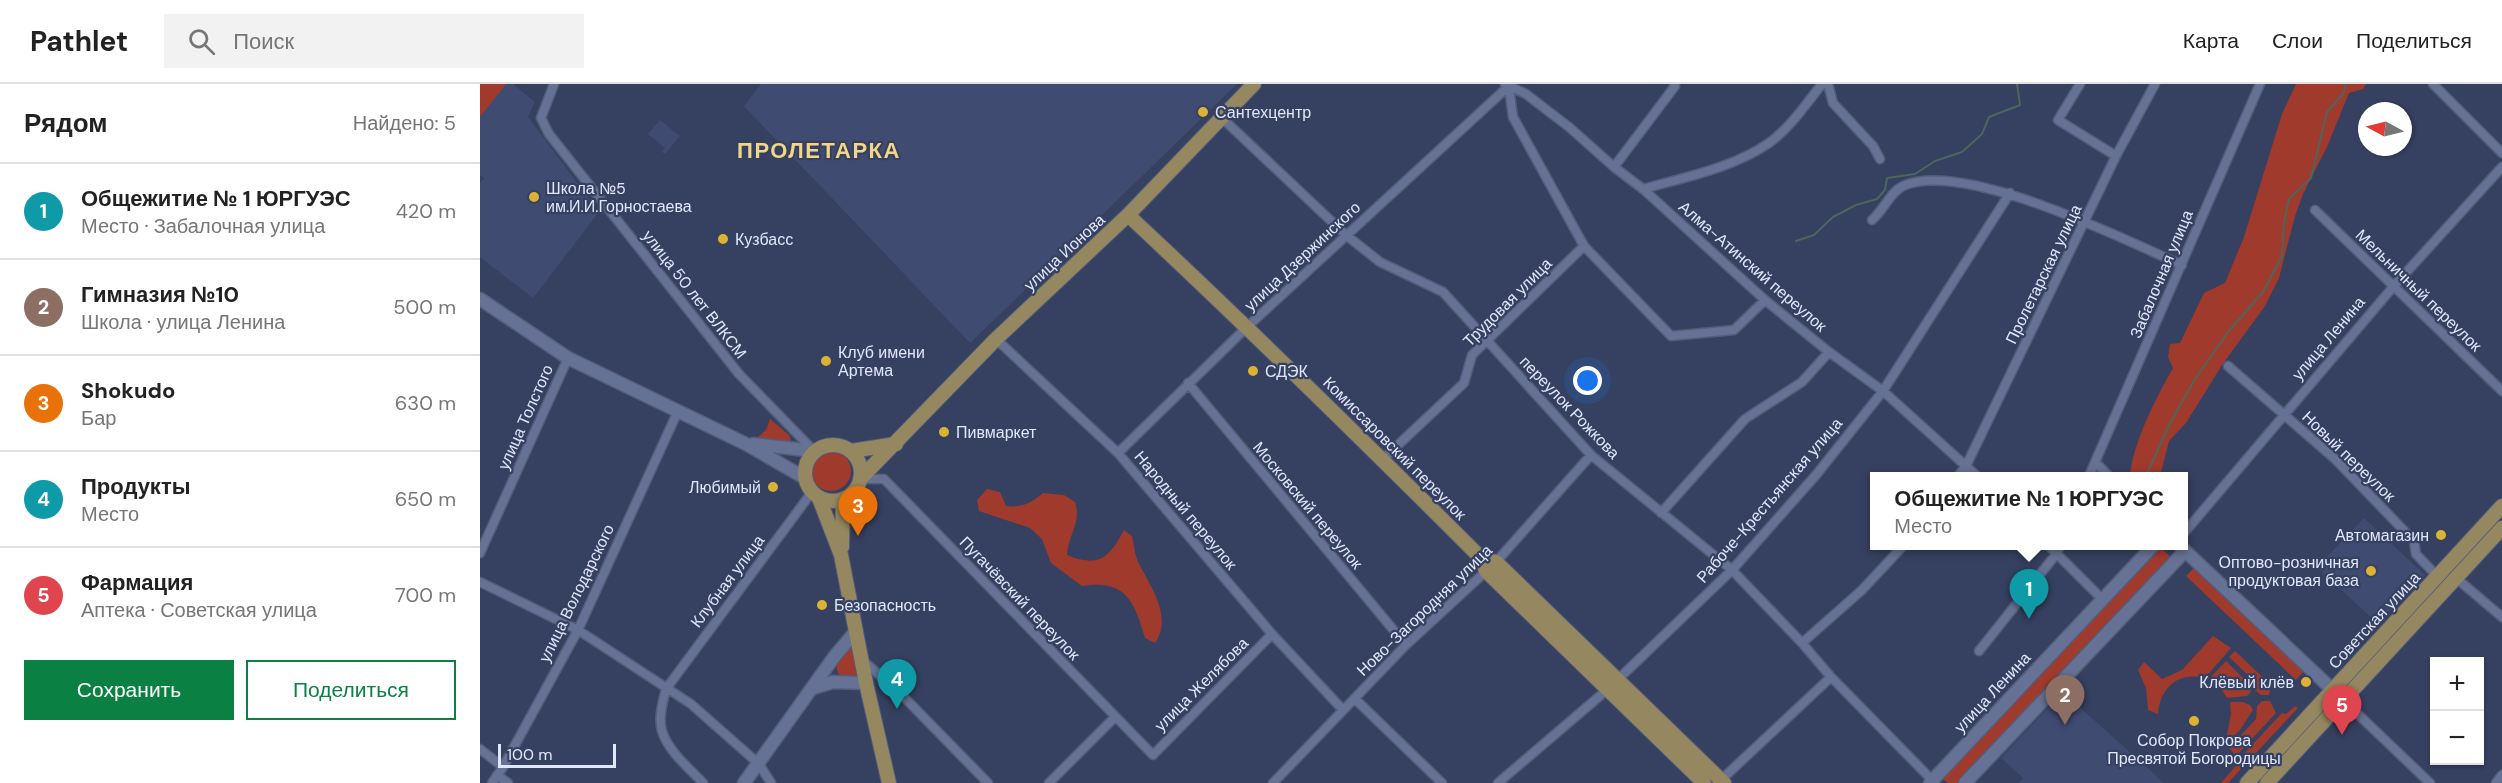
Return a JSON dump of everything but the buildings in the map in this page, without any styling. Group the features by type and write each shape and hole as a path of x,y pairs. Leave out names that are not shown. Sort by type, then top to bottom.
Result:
{"main road":[{"name":"улица Ионова","path":"860,479 996,339 1128,214 1254,84"},
{"name":"Комиссаровский переулок","path":"1128,214 1613,684 1722,782"},
{"path":"480,299 568,358 746,444 805,478 815,495 841,555 866,683 889,783"},
{"path":"746,444 814,451 832,444 851,451 858,460 860,479 855,489 843,499 834,501 815,495"},
{"path":"851,451 896,444"},
{"path":"805,478 808,458 814,451"},
{"path":"841,555 843,499"},
{"name":"Советская улица","path":"2247,783 2502,506"},
{"name":"Советская улица","path":"2267,783 2502,528"},
{"name":"улица Ленина","path":"1933,782 2149,550"},
{"path":"1965,783 2180,550"},
{"path":"2184,550 2343,700"},
{"path":"744,783 856,631"},
{"path":"813,688 833,682 866,683"},
{"name":"Комиссаровский переулок","path":"1613,684 1704,783"}],"street":[{"name":"улица 50 лет ВЛКСМ","path":"553,84 541,118 549,134 739,374 814,451"},
{"path":"1614,167 1675,86 1674,84"},
{"path":"1643,189 1709,170 1749,155 1772,141 1800,113 1822,84"},
{"path":"1828,84 1833,103 1874,146 1880,159"},
{"path":"2079,84 2058,120 2116,156"},
{"name":"Пролетарская улица","path":"1962,472 2116,156 2155,84"},
{"name":"Забалочная улица","path":"2091,472 2260,84"},
{"path":"2433,84 2502,153"},
{"path":"1508,85 1513,117 1584,246 1671,336 1734,330 1766,300"},
{"name":"Алма-Атинский переулок","path":"1508,85 1526,94 1569,127 1643,189 1766,300 1829,352 1883,391 1972,472"},
{"name":"улица Дзержинского","path":"1118,453 1247,327 1508,85"},
{"name":"переулок Рожкова","path":"1222,118 1346,235 1380,262 1443,292 1591,455 1732,570 1933,782"},
{"name":"улица Ленина","path":"2188,528 2392,287 2502,166"},
{"path":"1872,220 1896,191 1916,183 1941,180 2010,193 2085,222 2182,265"},
{"name":"Рабоче-Крестьянская улица","path":"1498,783 1613,684 1732,570 1816,475 1883,391 2010,193"},
{"name":"Мельничный переулок","path":"2315,210 2502,391"},
{"name":"Трудовая улица","path":"1383,459 1464,384 1472,355 1584,246"},
{"name":"Народный переулок","path":"996,339 1118,453 1272,634 1343,711"},
{"path":"1662,513 1745,419 1802,382 1829,352"},
{"name":"улица Толстого","path":"480,554 568,358"},
{"name":"Новый переулок","path":"2228,366 2335,459 2414,541 2416,555 2437,576"},
{"name":"Московский переулок","path":"1188,383 1406,645"},
{"name":"улица Володарского","path":"492,783 578,630 678,411"},
{"name":"Ново-Загородняя улица","path":"1273,783 1591,455"},
{"path":"2095,462 2104,472"},
{"name":"Пугачёвский переулок","path":"860,479 884,479 1153,755"},
{"name":"Клубная улица","path":"666,689 815,495"},
{"path":"1802,643 1862,590 1899,550"},
{"path":"1979,651 2057,550"},
{"path":"2059,550 2102,599"},
{"path":"2456,578 2502,617"},
{"path":"480,582 578,630 691,704 759,764 771,783"},
{"name":"улица Желябова","path":"1153,755 1272,634"},
{"path":"861,659 899,692 988,783"},
{"path":"1722,782 1831,677"},
{"path":"666,689 661,710 662,731 675,753 703,783"},
{"path":"1355,699 1442,783"},
{"path":"2343,700 2430,783"},
{"path":"1049,783 1115,717"},
{"path":"480,749 503,767"},
{"path":"497,775 508,783"},
{"path":"2496,783 2502,776"}],"shaded area":[{"name":"Школа №5 им.И.И.Горностаева","path":"480,84 513,84 535,102 528,117 599,212 533,298 480,257 480,183 484,178 480,175"},
{"path":"480,84 506,84 480,117"},
{"path":"761,84 1237,84 970,343 744,106"},
{"path":"2296,84 2366,84 2363,89 2349,93 2327,147 2303,194 2279,278 2265,306 2222,365 2186,423 2169,441 2161,472 2131,472 2140,435 2173,368 2168,357 2170,344 2180,343 2204,293 2225,283 2244,237 2282,114"},
{"path":"660,120 680,136 665,154 662,152 665,148 648,134"},
{"path":"770,419 789,435 792,444 766,442 757,438 766,430"},
{"path":"831,451 839,452 845,457 850,463 850,479 845,485 839,490 831,491 823,490 817,485 812,479 811,471 812,463 817,457 823,452"},
{"path":"987,489 1000,492 1006,506 1026,504 1043,493 1064,495 1075,502 1077,516 1067,555 1078,559 1087,561 1102,558 1113,548 1124,530 1132,536 1138,561 1154,592 1161,613 1160,633 1155,643 1145,638 1137,613 1126,595 1109,586 1082,586 1051,563 1042,539 1030,528 979,511 977,500"},
{"name":"Оптово-розничная продуктовая база","path":"2364,518 2425,575 2378,624 2317,567"},
{"path":"2157,550 2163,550 2172,558 1962,783 1948,783 1943,779"},
{"path":"2195,567 2305,670 2296,680 2186,576"},
{"path":"2213,636 2231,648 2205,678 2195,676 2179,679 2162,696 2158,714 2148,710 2146,688 2138,670 2144,662 2162,679 2182,670"},
{"path":"852,647 860,675 853,678 841,677 837,663 845,649"},
{"path":"2235,651 2271,685 2269,695 2261,695 2255,690 2251,678 2229,657"},
{"path":"2226,661 2249,684 2251,692 2247,696 2227,698 2218,684 2209,679"},
{"path":"2063,692 2164,783 2019,783 2023,778 2001,758"},
{"path":"2262,701 2270,701 2276,713 2236,756 2229,748 2256,719 2257,706"},
{"path":"2230,702 2243,702 2250,705 2253,710 2240,730 2225,745 2231,714"},
{"path":"2295,706 2298,708 2228,783 2221,783 2240,761 2239,759 2282,713 2286,714"}],"waterway":[{"path":"1796,241 1814,235 1833,217 1856,205 1877,199 1885,190 1887,178 1915,174 1935,161 1962,152 1982,134 1989,117 2020,105 2017,84"},
{"path":"2148,472 2170,423 2195,379 2228,332 2263,292 2282,256 2284,222 2289,199 2311,178 2327,112 2343,94 2346,84"}],"place":[{"name":"Сантехцентр","path":"1203,112"},
{"name":"Школа №5 им.И.И.Горностаева","path":"534,197"},
{"name":"Кузбасс","path":"723,239"},
{"name":"Клуб имени Артема","path":"826,361"},
{"name":"СДЭК","path":"1253,371"},
{"name":"Пивмаркет","path":"944,432"},
{"name":"Любимый","path":"773,487"},
{"name":"Автомагазин","path":"2441,535"},
{"name":"Shokudo","path":"858,536"},
{"name":"Оптово-розничная продуктовая база","path":"2371,571"},
{"name":"Безопасность","path":"822,605"},
{"name":"Общежитие № 1 ЮРГУЭС","path":"2029,619"},
{"name":"Клёвый клёв","path":"2306,682"},
{"name":"Продукты","path":"897,709"},
{"name":"Собор Покрова Пресвятой Богородицы","path":"2194,721"},
{"name":"Гимназия №10","path":"2065,725"},
{"name":"Фармация","path":"2342,735"}],"district":[{"name":"ПРОЛЕТАРКА","path":"819,150"}]}
